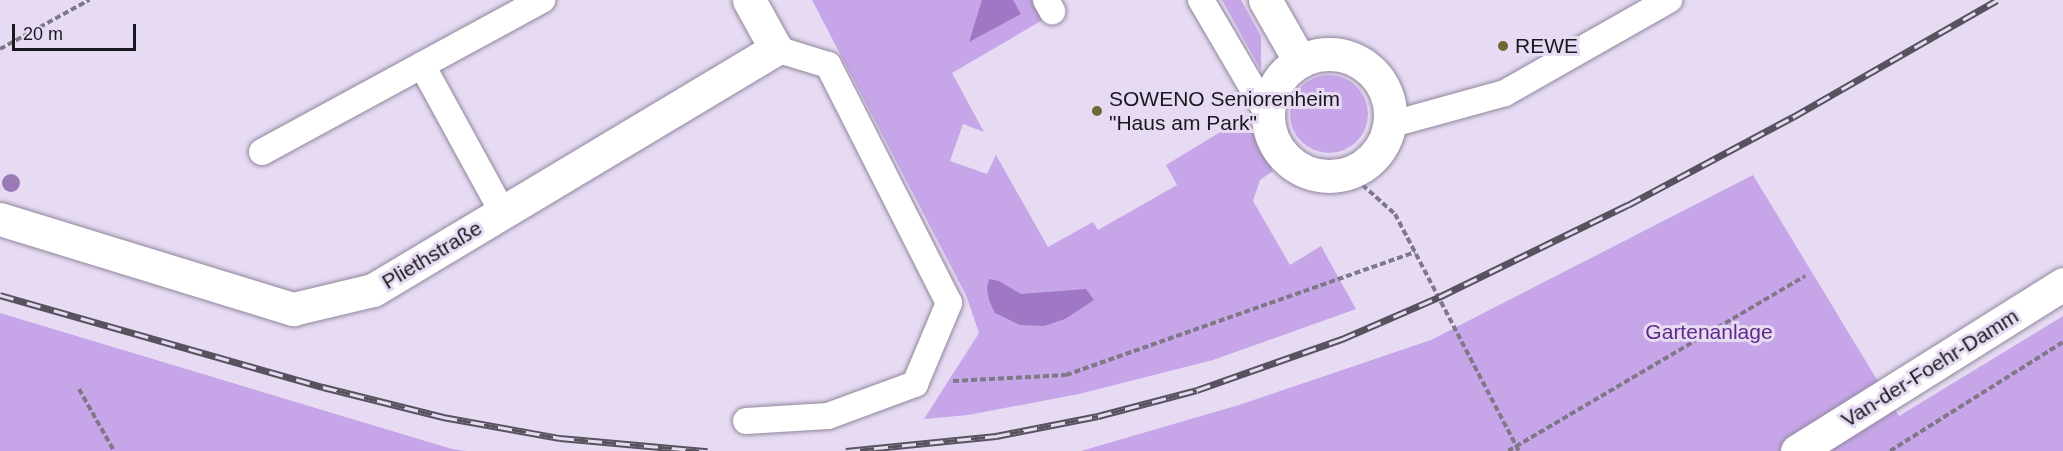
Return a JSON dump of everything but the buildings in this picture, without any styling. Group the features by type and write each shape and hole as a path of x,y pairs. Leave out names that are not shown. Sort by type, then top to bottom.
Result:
{"street":[{"path":"749,0 776,50"},
{"path":"1265,0 1300,61"},
{"name":"Pliethstraße","path":"0,219 293,309 373,290 776,50"},
{"path":"1319,54 1341,55 1365,65 1379,80 1390,104 1389,125 1382,146 1368,162 1349,173 1330,176 1310,173 1287,159 1274,141 1268,114 1272,93 1283,74 1300,61 1319,54"},
{"name":"Van-der-Foehr-Damm","path":"1797,451 2063,284"}],"lane":[{"path":"262,152 542,0"},
{"path":"1201,0 1268,114"},
{"path":"1389,125 1504,93 1669,0"},
{"path":"746,421 828,416 915,384 949,303 828,64 776,50"},
{"path":"422,65 503,213"}],"path":[{"path":"0,49 89,0"},
{"path":"1349,173 1395,214 1519,451"},
{"path":"915,384 1066,375 1414,252"},
{"path":"1508,451 1805,276"},
{"path":"1890,451 2063,342"},
{"path":"79,389 114,451"}],"green space":[{"path":"812,0 1034,0 1046,18 952,73 984,132 963,124 950,161 987,174 996,155 1048,247 1093,222 1098,230 1177,185 1166,165 1245,117 1273,171 1260,180 1253,201 1290,265 1321,246 1356,309 1213,360 1079,394 968,415 924,419 979,333 966,295"},
{"path":"1222,0 1241,0 1261,36 1261,70"},
{"path":"1321,75 1337,75 1351,81 1362,92 1368,106 1368,122 1362,136 1351,147 1337,153 1321,153 1307,147 1296,136 1290,122 1290,106 1296,92 1307,81"},
{"name":"Gartenanlage","path":"1753,175 1899,416 2063,316 2063,451 1081,451 1239,405 1431,340"},
{"path":"0,313 452,449 466,451 0,451"}],"shaded area":[{"path":"982,0 1013,0 1021,14 969,42"},
{"path":"989,279 999,281 1021,294 1086,289 1094,300 1065,319 1044,326 1020,325 995,313 989,300 987,288"}],"railway":[{"path":"846,451 996,436 1098,416 1197,390 1342,339 1439,297 1628,205 1793,117 1997,0"},
{"path":"0,295 323,387 443,417 560,438 707,451"}],"place":[{"name":"REWE","path":"1503,46"},
{"name":"SOWENO Seniorenheim \"Haus am Park\"","path":"1097,111"}]}
